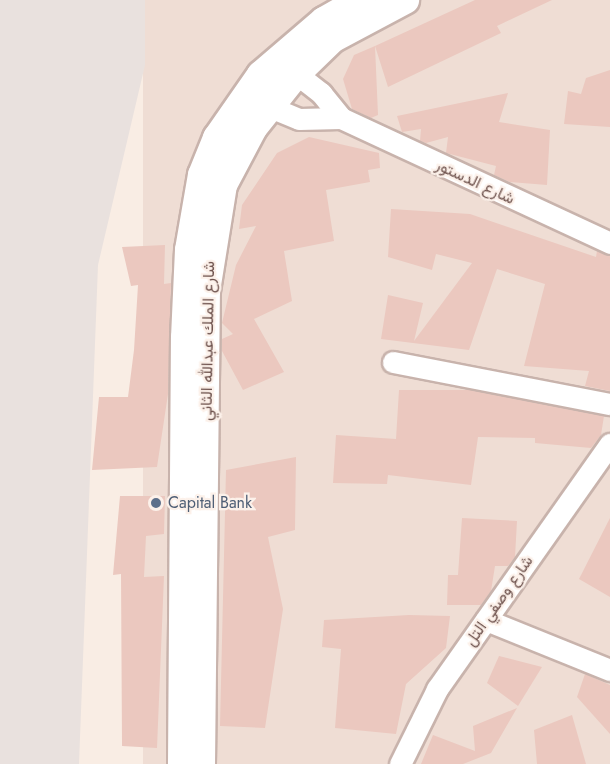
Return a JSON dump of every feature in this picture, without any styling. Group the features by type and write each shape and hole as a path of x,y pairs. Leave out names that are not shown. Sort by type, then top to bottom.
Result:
{"main road":[{"name":"شارع الملك عبدالله الثاني","path":"182,764 189,250 202,175 256,100 286,66 361,0"},
{"name":"شارع الملك عبدالله الثاني","path":"286,66 405,0"},
{"name":"شارع الملك عبدالله الثاني","path":"201,764 210,252 223,185 256,100"}],"street":[{"name":"شارع الدستور","path":"286,66 341,118 610,243"},
{"name":"شارع الدستور","path":"256,100 299,119 341,118"},
{"path":"393,362 610,404"},
{"name":"شارع وصفي التل","path":"400,764 437,689 610,444"},
{"path":"486,620 610,670"}],"shaded area":[{"path":"0,0 145,0 145,65 98,265 79,764 0,764"},
{"path":"143,0 610,0 610,764 143,764"}],"building":[{"path":"475,0 552,0 497,26 501,33 388,87 375,46"},
{"path":"375,46 378,115 371,118 352,109 343,79 354,55"},
{"path":"610,70 610,127 564,124 568,91 581,94 586,78"},
{"path":"508,93 499,122 550,130 547,185 510,182 494,175 496,166 446,153 448,137 426,143 420,141 421,129 402,132 397,116"},
{"path":"309,137 379,153 380,168 368,170 370,182 326,190 334,241 284,251 292,301 254,319 284,372 243,390 222,351 222,339 233,334 222,323 236,265 256,226 239,229 242,205 277,153"},
{"path":"391,209 470,214 596,257 597,251 610,256 610,391 585,386 589,371 524,366 545,284 497,269 469,350 381,339 388,295 423,303 414,341 472,263 436,254 432,270 388,257"},
{"path":"165,245 164,284 171,283 168,394 157,467 92,470 99,397 128,397 138,285 131,286 122,247"},
{"path":"399,390 473,390 604,416 601,435 591,448 535,443 535,438 478,437 471,485 388,475 387,484 333,483 336,435 396,439"},
{"path":"296,457 295,530 268,537 283,609 265,728 220,726 226,470"},
{"path":"120,496 165,496 164,534 146,536 144,577 164,576 157,748 122,746 121,574 113,575"},
{"path":"462,518 517,521 515,557 508,566 495,566 491,591 481,605 447,605 448,575 458,575"},
{"path":"610,518 610,597 579,579"},
{"path":"409,615 450,616 446,648 406,684 396,734 335,728 341,649 322,647 324,620"},
{"path":"499,656 542,667 518,706 487,683"},
{"path":"585,674 610,685 610,734 577,697"},
{"path":"517,708 491,753 463,764 421,764 433,735 475,751 473,726"},
{"path":"572,715 586,764 537,764 534,730"}],"place":[{"name":"Capital Bank","path":"156,503"}]}
